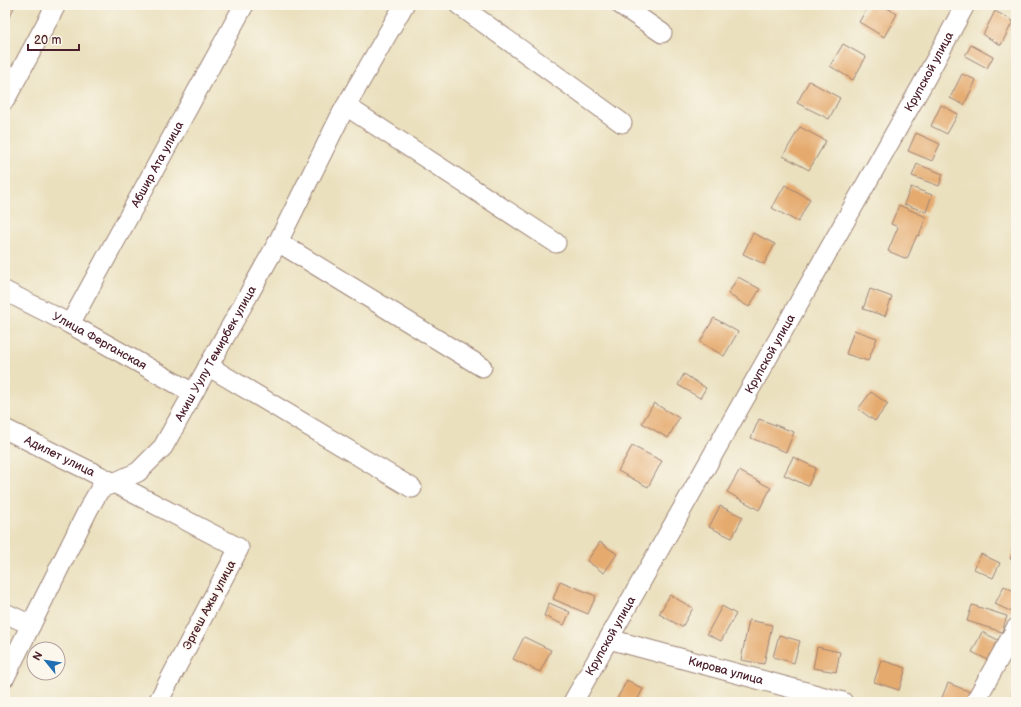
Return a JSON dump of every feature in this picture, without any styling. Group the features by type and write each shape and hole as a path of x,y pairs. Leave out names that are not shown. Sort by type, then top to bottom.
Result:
{"street":[{"path":"5,100 56,5"},
{"name":"Абшир Ата улица","path":"70,324 244,5"},
{"name":"Акиш Уулу Темирбек улица","path":"5,678 88,510 100,489 138,472 163,447 278,242 346,106 404,5"},
{"path":"459,5 622,123"},
{"path":"621,5 662,33"},
{"name":"Крупской улица","path":"573,702 922,85 965,5"},
{"path":"346,106 556,243"},
{"path":"278,242 482,367"},
{"name":"Улица Ферганская","path":"5,292 70,324 193,393"},
{"path":"208,366 412,488"},
{"name":"Адилет улица","path":"5,429 114,483"},
{"name":"Эргеш Ажы улица","path":"114,483 239,548 158,702"},
{"path":"5,612 31,625"},
{"path":"976,702 1016,628"},
{"name":"Кирова улица","path":"609,639 843,702"}],"building":[{"path":"5,5 15,6 5,25"},
{"path":"869,5 882,5 897,14 884,37 859,22"},
{"path":"995,11 1013,21 1001,45 983,35"},
{"path":"843,44 866,57 853,80 830,66"},
{"path":"971,45 993,57 987,68 965,56"},
{"path":"962,74 976,80 964,105 950,98"},
{"path":"809,81 840,98 829,119 797,103"},
{"path":"941,105 958,114 947,134 931,126"},
{"path":"800,127 826,141 809,170 783,156"},
{"path":"916,133 940,144 932,161 908,151"},
{"path":"917,164 943,174 939,186 912,176"},
{"path":"785,185 810,199 798,222 772,208"},
{"path":"911,187 932,195 926,212 904,204"},
{"path":"899,205 926,217 919,236 917,235 907,259 888,251 898,227 891,224"},
{"path":"753,233 775,244 764,264 743,254"},
{"path":"738,277 760,289 749,307 728,294"},
{"path":"870,289 892,297 885,316 863,309"},
{"path":"714,318 738,332 724,356 700,342"},
{"path":"854,330 877,338 868,361 846,354"},
{"path":"684,374 706,388 700,398 678,385"},
{"path":"871,392 888,404 875,421 858,409"},
{"path":"654,403 679,418 668,438 642,423"},
{"path":"759,419 794,432 786,452 751,438"},
{"path":"632,446 662,461 648,487 618,471"},
{"path":"793,457 816,468 808,486 784,475"},
{"path":"739,471 771,488 759,510 727,492"},
{"path":"720,506 743,517 732,538 709,527"},
{"path":"600,542 617,554 604,573 587,561"},
{"path":"1016,546 1016,562 1010,559"},
{"path":"981,554 1000,563 993,578 974,569"},
{"path":"560,581 596,596 588,614 553,599"},
{"path":"1004,586 1016,592 1016,604 1012,612 995,604"},
{"path":"670,595 693,608 682,627 659,614"},
{"path":"549,603 570,612 564,625 544,616"},
{"path":"972,605 1007,616 1002,632 967,621"},
{"path":"722,606 736,614 721,641 707,634"},
{"path":"749,620 772,625 764,664 741,660"},
{"path":"982,632 998,640 988,660 972,652"},
{"path":"779,635 800,641 794,663 773,657"},
{"path":"524,637 551,650 540,672 513,659"},
{"path":"817,647 840,652 836,672 813,668"},
{"path":"881,660 906,668 899,690 874,682"},
{"path":"627,680 643,689 636,702 623,702 617,699"},
{"path":"948,683 973,693 970,702 940,702"},
{"path":"1016,690 1016,702 1009,702"}]}
